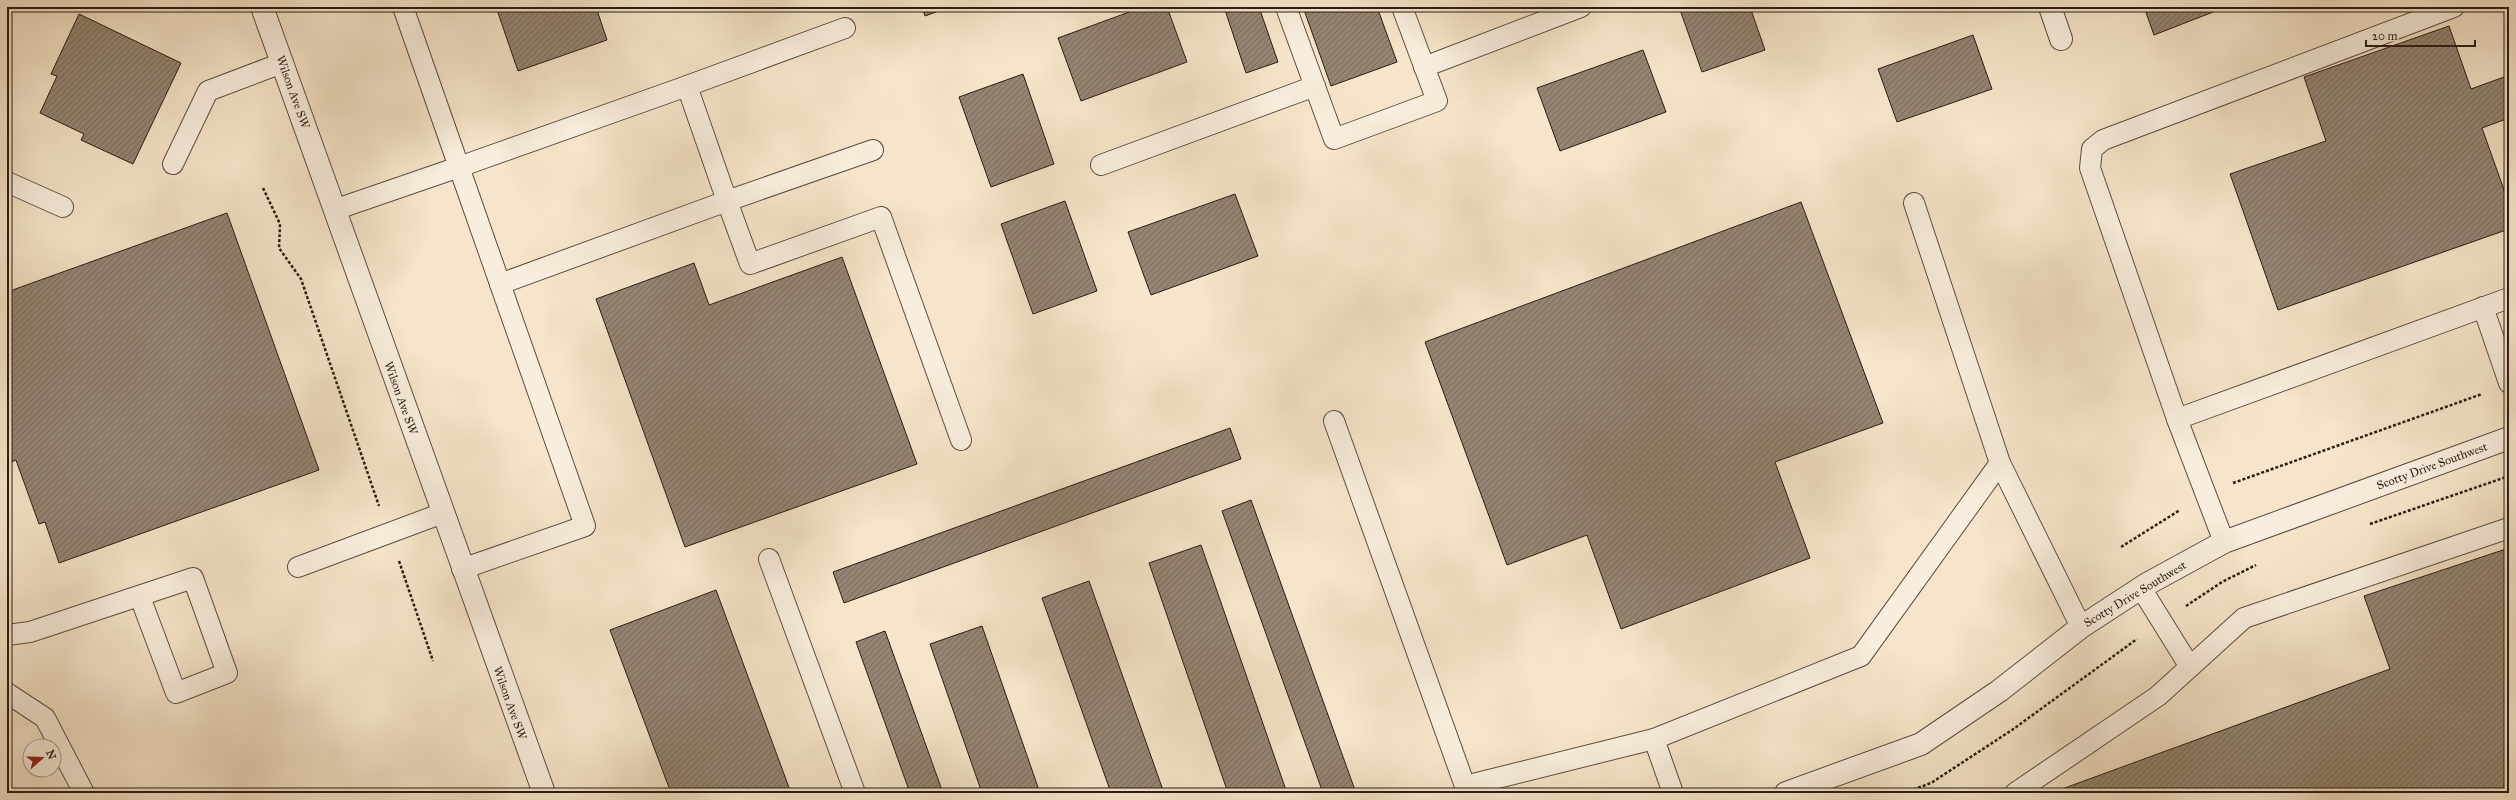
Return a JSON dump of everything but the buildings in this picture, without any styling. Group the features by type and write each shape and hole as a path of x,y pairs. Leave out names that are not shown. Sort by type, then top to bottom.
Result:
{"street":[{"name":"Wilson Ave SW","path":"262,7 542,790"},
{"path":"2050,7 2061,39"},
{"name":"Scotty Drive Southwest","path":"1786,793 1921,744 1999,691 2081,626 2141,588 2224,542 2509,438"}],"lane":[{"path":"403,7 585,526 462,569"},
{"path":"1286,7 1334,139 1437,101 1402,7"},
{"path":"1424,67 1581,7"},
{"path":"2224,542 2177,419 2090,168 2092,149 2103,140 2454,7"},
{"path":"334,210 459,168 845,28"},
{"path":"173,164 208,91 282,63"},
{"path":"687,86 750,264 881,218 961,440"},
{"path":"1101,165 1315,86"},
{"path":"500,284 727,201 873,150"},
{"path":"7,182 63,207"},
{"path":"1914,203 2000,463 2081,626"},
{"path":"2177,419 2509,298"},
{"path":"2483,307 2509,383"},
{"path":"1334,421 1465,786 1654,739 1861,656 2000,463"},
{"path":"298,567 443,513"},
{"path":"2015,793 2158,696 2244,618 2509,528"},
{"path":"769,559 854,793"},
{"path":"7,635 30,632 140,597 192,578 227,673 176,693 140,597"},
{"path":"2141,588 2190,667"},
{"path":"7,693 45,718 84,793"},
{"path":"1654,739 1673,793"}],"path":[{"path":"263,188 280,224 279,248 301,279 433,661"},
{"path":"2121,547 2167,517 2236,481 2487,393"}]}
